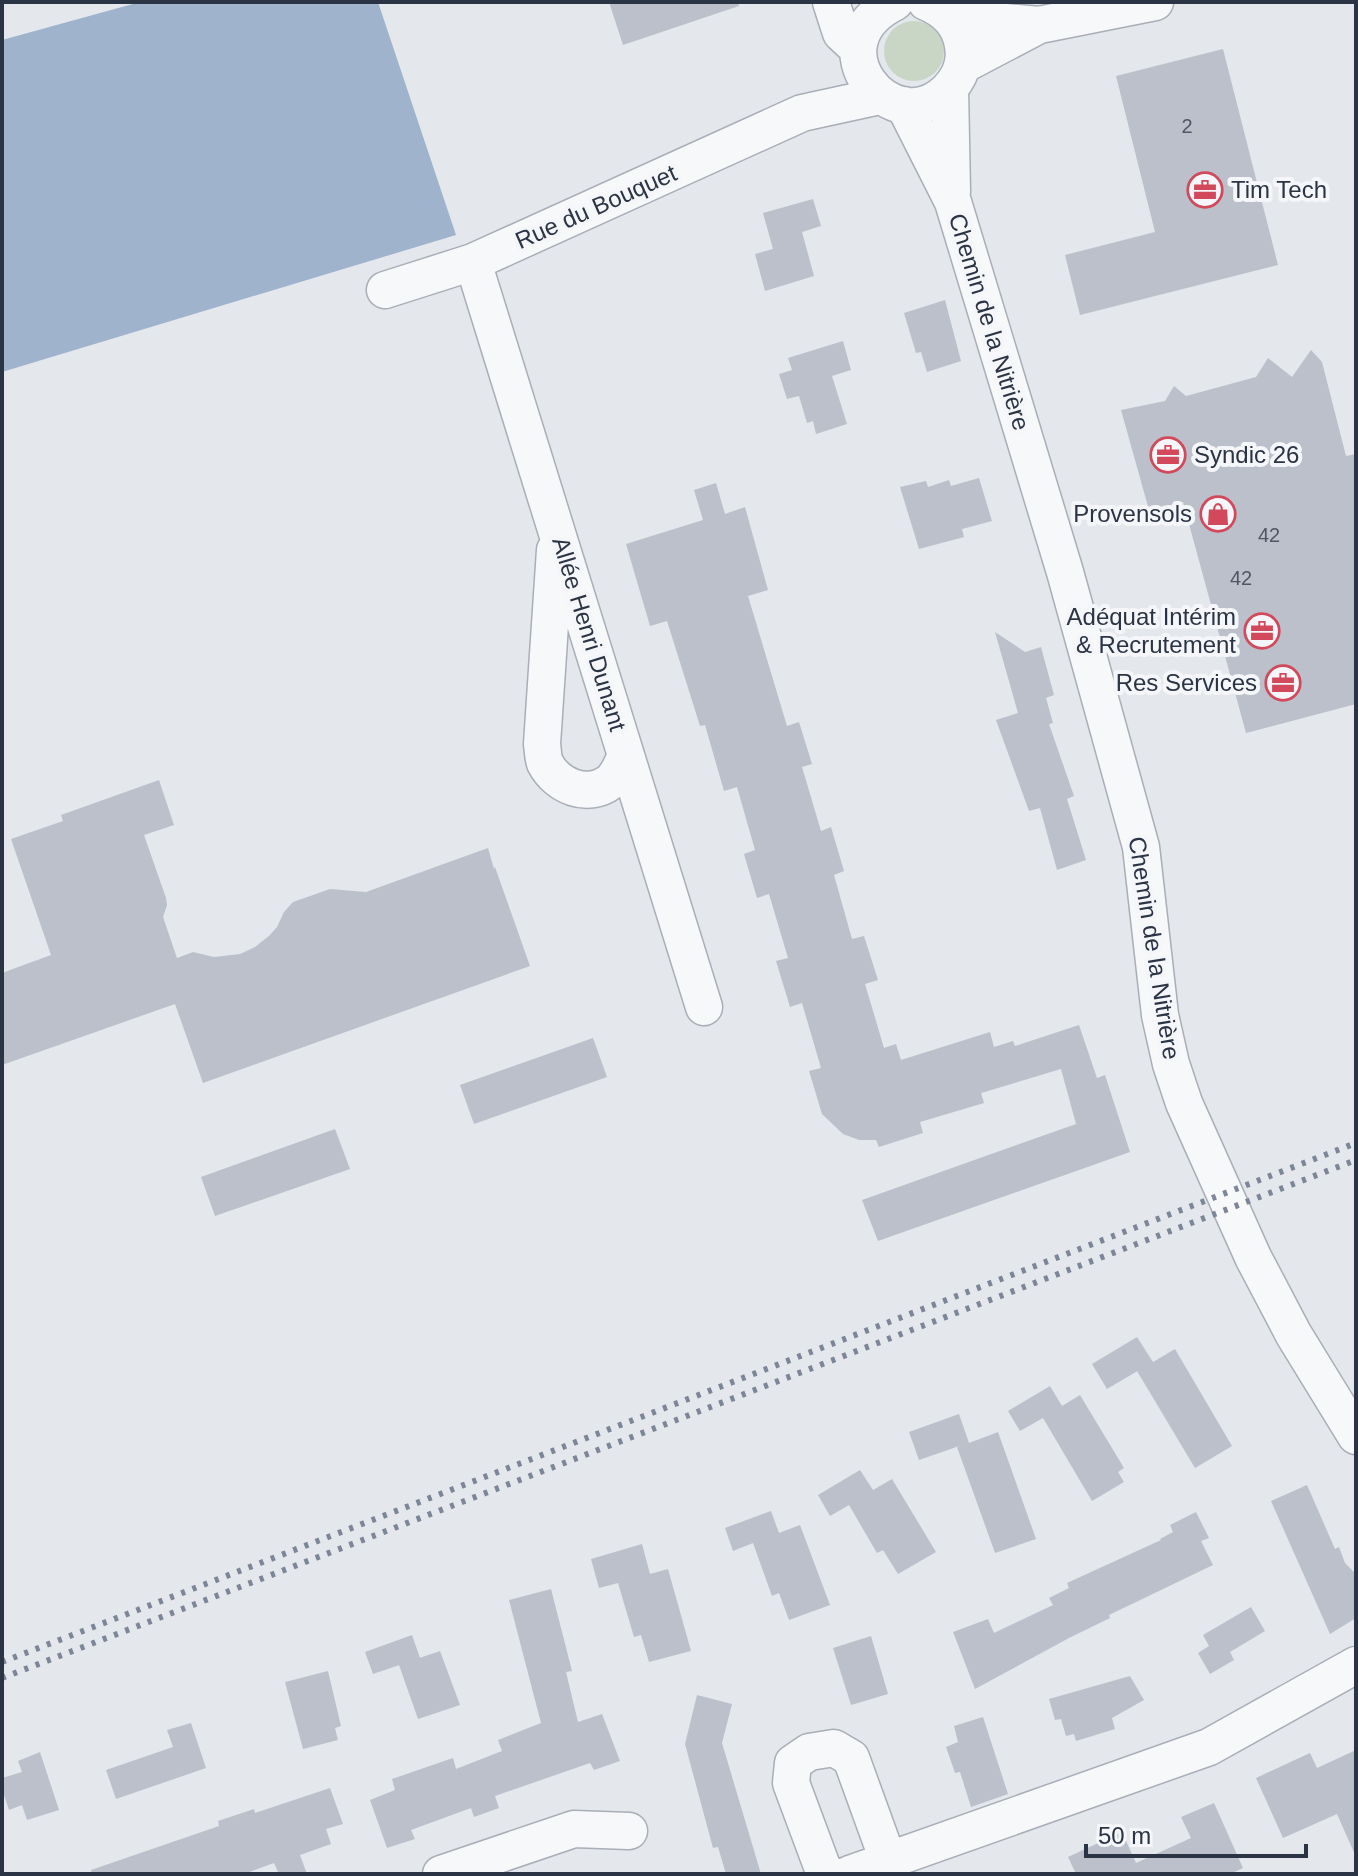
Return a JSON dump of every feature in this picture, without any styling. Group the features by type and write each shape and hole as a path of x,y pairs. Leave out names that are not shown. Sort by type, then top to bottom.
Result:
{"street":[{"name":"Chemin de la Nitrière","path":"831,2 841,33 875,79 953,202 1065,572 1141,847 1160,1015 1184,1103 1253,1257 1294,1335 1356,1436"},
{"path":"875,79 861,34 869,20 895,2"},
{"path":"938,9 1039,25 1155,2"},
{"name":"Chemin de la Nitrière","path":"938,9 960,32 964,48 957,77 953,202"},
{"name":"Rue du Bouquet","path":"385,290 473,262 875,79 916,105 929,102 941,97 957,77 1039,25"},
{"name":"Allée Henri Dunant","path":"473,262 704,1007"},
{"path":"556,530 542,744 544,761 555,778 571,788 590,790 608,784 618,773 626,755"},
{"path":"850,1874 1209,1747 1356,1665"},
{"path":"829,1874 823,1869 791,1783 793,1763 809,1752 834,1748 851,1758 888,1860"},
{"path":"441,1874 574,1829 629,1831"}],"green space":[{"path":"914,21 926,23 935,30 942,39 942,63 935,72 926,79 914,81 902,79 893,72 886,63 884,51 886,39 893,30 902,23"}],"water":[{"path":"140,2 378,2 456,235 2,372 2,40"}],"building":[{"path":"609,2 738,2 739,6 623,45"},
{"path":"1223,49 1278,265 1080,315 1065,255 1155,232 1116,76"},
{"path":"813,199 821,226 802,232 814,276 765,291 755,254 773,249 763,213"},
{"path":"945,300 961,361 927,372 921,352 916,353 904,313"},
{"path":"843,341 851,370 832,376 847,424 816,434 813,421 807,423 799,396 787,399 779,374 792,370 788,358"},
{"path":"1311,350 1322,362 1346,456 1356,454 1356,704 1246,733 1183,502 1149,510 1121,410 1165,401 1174,386 1186,396 1256,377 1268,358 1292,377"},
{"path":"979,478 992,521 962,529 964,537 919,549 900,487 926,481 928,487 949,480 951,486"},
{"path":"716,483 725,514 745,507 768,590 748,596 787,726 799,722 812,764 802,767 821,831 831,827 844,871 834,875 852,939 864,936 878,980 865,984 884,1048 896,1044 901,1060 990,1032 994,1047 1013,1041 1015,1046 1079,1025 1097,1078 1105,1075 1130,1152 878,1241 862,1200 1076,1124 1061,1069 981,1093 984,1103 920,1122 923,1133 879,1147 876,1140 859,1140 843,1134 822,1114 809,1071 821,1068 802,1003 790,1007 776,961 788,958 769,894 757,898 744,854 755,850 737,787 724,791 705,725 700,726 667,621 650,626 626,544 703,520 694,490"},
{"path":"995,632 1025,652 1041,647 1054,695 1046,698 1053,723 1049,724 1074,796 1067,799 1086,860 1057,870 1040,808 1029,811 996,720 1018,713"},
{"path":"159,780 174,825 144,835 166,898 163,917 177,958 193,952 214,957 240,954 270,935 293,902 330,889 366,892 488,848 530,966 203,1083 175,1004 2,1065 2,973 51,955 11,839 63,821 61,815"},
{"path":"593,1038 607,1077 474,1124 460,1085"},
{"path":"335,1129 350,1169 215,1216 201,1177"},
{"path":"1137,1337 1153,1362 1175,1349 1232,1446 1195,1468 1137,1371 1107,1389 1092,1364"},
{"path":"1050,1386 1062,1406 1080,1395 1124,1468 1118,1472 1124,1482 1092,1501 1043,1418 1020,1431 1008,1411"},
{"path":"959,1414 969,1443 998,1432 1036,1539 995,1553 957,1447 965,1444 919,1460 909,1432"},
{"path":"860,1470 873,1490 892,1479 936,1552 898,1574 883,1550 877,1553 849,1505 830,1516 818,1495"},
{"path":"1307,1485 1335,1549 1339,1547 1345,1563 1356,1574 1356,1618 1330,1634 1271,1501"},
{"path":"771,1511 779,1533 800,1525 830,1605 789,1620 779,1593 772,1596 753,1543 733,1551 725,1528"},
{"path":"1196,1512 1209,1538 1201,1541 1213,1565 1109,1615 1110,1618 975,1689 953,1632 988,1619 994,1633 1053,1605 1049,1598 1069,1588 1067,1583 1161,1540 1173,1532 1170,1525"},
{"path":"642,1544 650,1574 668,1569 691,1651 649,1662 641,1635 634,1637 618,1583 599,1588 591,1559"},
{"path":"551,1589 572,1671 566,1672 578,1722 602,1714 620,1761 594,1770 590,1763 495,1796 499,1808 474,1817 471,1808 411,1830 415,1839 387,1848 370,1800 395,1790 392,1779 453,1758 456,1769 502,1751 498,1740 541,1723 509,1600"},
{"path":"1251,1607 1265,1631 1230,1652 1234,1660 1210,1674 1198,1653 1209,1646 1203,1635"},
{"path":"412,1635 420,1658 373,1674 365,1652"},
{"path":"871,1636 888,1694 851,1705 833,1648"},
{"path":"440,1651 460,1705 418,1719 399,1665"},
{"path":"328,1671 341,1726 335,1728 338,1740 303,1749 285,1682"},
{"path":"1130,1676 1144,1700 1112,1718 1115,1729 1076,1741 1074,1734 1066,1736 1061,1719 1055,1720 1049,1699"},
{"path":"697,1695 732,1704 722,1743 761,1874 726,1874 718,1847 713,1848 685,1744"},
{"path":"983,1717 1008,1794 971,1807 960,1772 955,1773 946,1747 958,1742 954,1726"},
{"path":"191,1723 206,1768 116,1799 106,1770 173,1747 167,1730"},
{"path":"1356,1750 1356,1857 1337,1814 1283,1838 1256,1778 1310,1753 1317,1768"},
{"path":"40,1752 59,1810 27,1820 22,1805 9,1810 2,1778 22,1772 18,1761"},
{"path":"330,1788 343,1824 326,1829 331,1844 300,1855 307,1874 279,1874 274,1863 244,1874 92,1874 91,1870 219,1826 218,1821 254,1809 255,1813"},
{"path":"1214,1803 1243,1868 1230,1874 1076,1874 1068,1857 1122,1832 1136,1863 1191,1838 1181,1817"}],"railway":[{"path":"2,1662 1356,1143"},
{"path":"2,1678 1356,1160"}],"place":[{"name":"Tim Tech","path":"1205,190"},
{"name":"Syndic 26","path":"1168,455"},
{"name":"Provensols","path":"1218,514"},
{"name":"Adéquat Intérim & Recrutement","path":"1262,631"},
{"name":"Res Services","path":"1283,683"}]}
